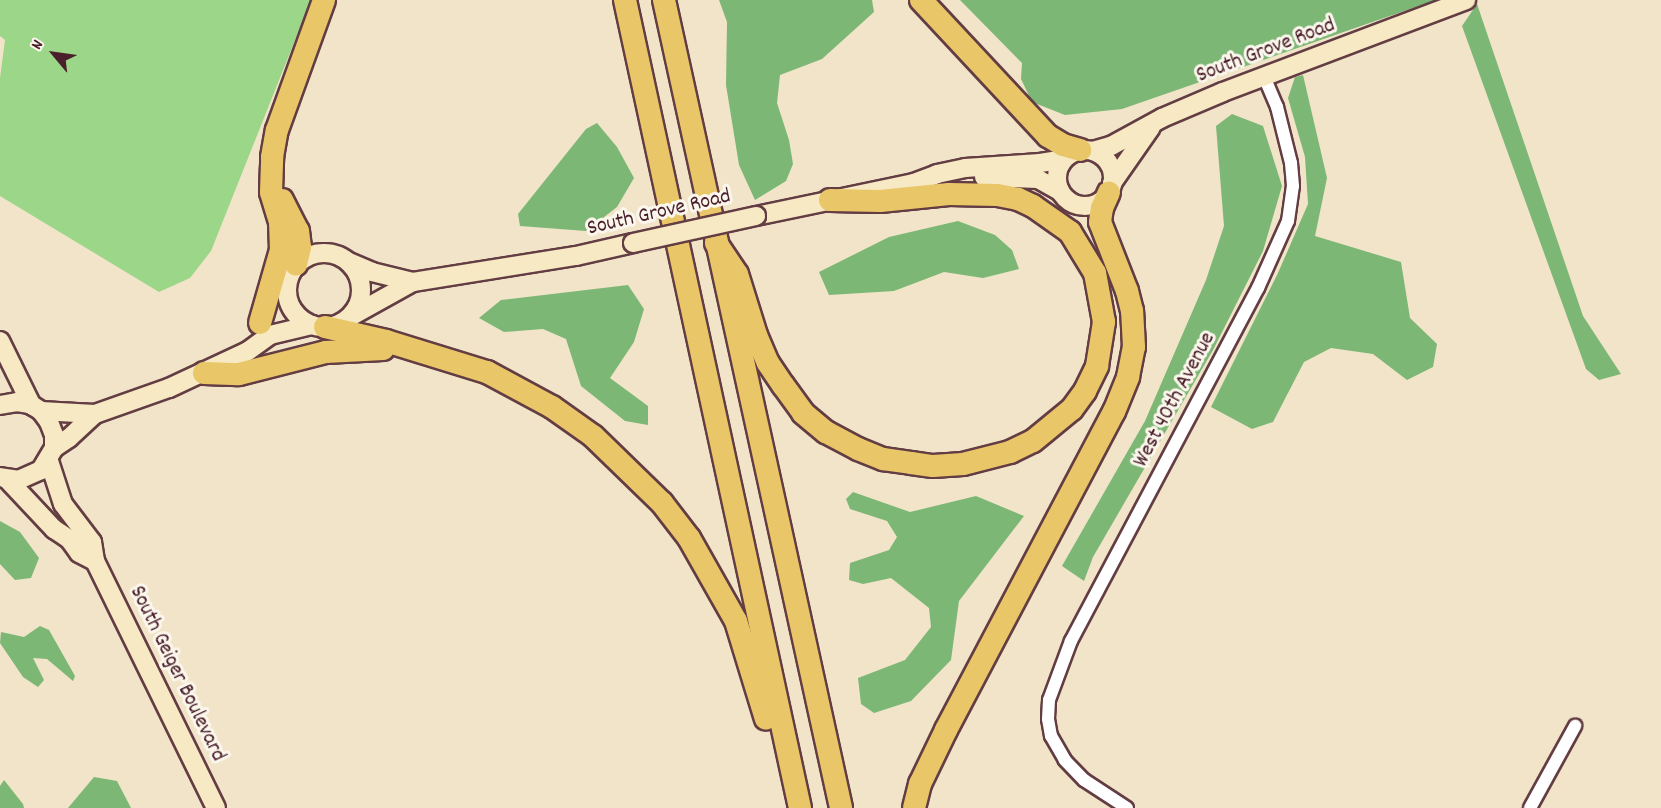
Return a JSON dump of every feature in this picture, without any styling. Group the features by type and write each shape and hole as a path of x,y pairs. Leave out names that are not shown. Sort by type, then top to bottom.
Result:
{"highway":[{"path":"260,323 281,250 280,222 271,192 272,157 277,130 324,0"},
{"path":"625,0 800,808"},
{"path":"664,0 841,808"},
{"path":"921,0 1048,136 1079,153"},
{"path":"272,173 281,199 298,231 300,247 296,265"},
{"path":"914,808 920,784 946,730 1114,412 1128,377 1134,347 1131,311 1127,291 1100,222 1102,208 1111,187"},
{"path":"716,243 736,274 756,335 768,363 783,385 803,413 826,432 858,449 883,459 912,464 933,466 963,464 1010,452 1033,441 1072,409 1097,366 1104,322 1095,273 1070,232 1033,206 1018,199 997,195 949,194 880,201 830,200"},
{"path":"319,326 418,351 487,372 552,407 593,436 662,503 689,538 736,621 767,722 792,775"},
{"path":"214,368 239,374 301,357 352,349 418,351"}],"main road":[{"name":"South Grove Road","path":"914,183 937,174 965,168 1040,163 1079,153 1152,126 1172,114 1264,77 1466,0"},
{"name":"South Grove Road","path":"1111,187 1152,126"},
{"path":"1079,153 1105,158 1110,165 1111,187 1103,199 1085,206 1068,200 1060,191 1057,175 1079,153"},
{"name":"South Grove Road","path":"348,318 413,282 576,256 914,183 984,177 1027,177 1060,191"},
{"path":"0,405 16,402 37,409 94,414 169,388 214,368 248,351 270,335 338,325 357,308 361,296 361,283 349,262 339,255 316,253 296,265 286,286 260,323 214,368"},
{"name":"South Grove Road","path":"349,262 372,272 413,282"},
{"path":"286,286 292,310 301,319 319,326"},
{"path":"0,341 37,409"},
{"name":"South Geiger Boulevard","path":"37,409 50,422 54,435 51,454 63,504 92,542 95,561 216,808"},
{"path":"3,478 31,476 94,414"},
{"name":"South Geiger Boulevard","path":"3,478 54,529 69,539 79,553 95,561"}],"street":[{"name":"West 40th Avenue","path":"1127,808 1084,780 1065,760 1051,736 1048,719 1049,700 1063,659 1258,288 1287,222 1293,186 1289,152 1277,107 1264,77"},
{"path":"1530,808 1575,726"}],"green space":[{"path":"0,0 311,0 211,251 190,278 159,292 0,196 0,78 5,40 0,36"},
{"path":"719,0 872,0 874,12 822,59 780,75 777,103 789,140 793,164 786,181 755,200 739,165 726,85 727,22"},
{"path":"960,0 1436,0 1122,109 1065,115 1032,102 1021,79 1022,63"},
{"path":"1477,4 1583,316 1621,374 1599,380 1586,369 1462,26"},
{"path":"1303,75 1327,178 1315,236 1401,262 1410,318 1437,344 1433,367 1407,380 1373,354 1331,348 1304,362 1273,422 1252,429 1211,407 1278,273 1308,204 1305,157 1288,98 1295,77"},
{"path":"1232,114 1263,126 1282,186 1263,251 1213,350 1093,557 1084,581 1062,566 1145,421 1206,280 1224,226 1216,126"},
{"path":"597,123 617,147 634,178 617,207 586,231 520,226 518,214 586,129"},
{"path":"958,221 995,235 1012,250 1019,269 983,278 944,272 894,291 829,295 819,272 889,237"},
{"path":"628,285 644,309 634,342 610,378 648,406 648,425 625,421 581,386 566,339 543,329 504,332 479,318 501,300"},
{"path":"853,492 910,512 976,496 1024,516 959,601 951,660 911,701 874,713 861,704 858,678 905,660 931,627 929,608 891,578 863,584 849,580 850,563 889,550 897,537 887,521 850,509 846,499"},
{"path":"0,521 20,532 39,558 31,578 15,580 0,564"},
{"path":"40,626 49,630 75,676 73,681 47,659 33,658 44,680 38,687 23,677 0,643 1,632 24,637"},
{"path":"94,777 117,781 131,808 68,808"},
{"path":"4,780 24,808 0,808 0,786"}]}
